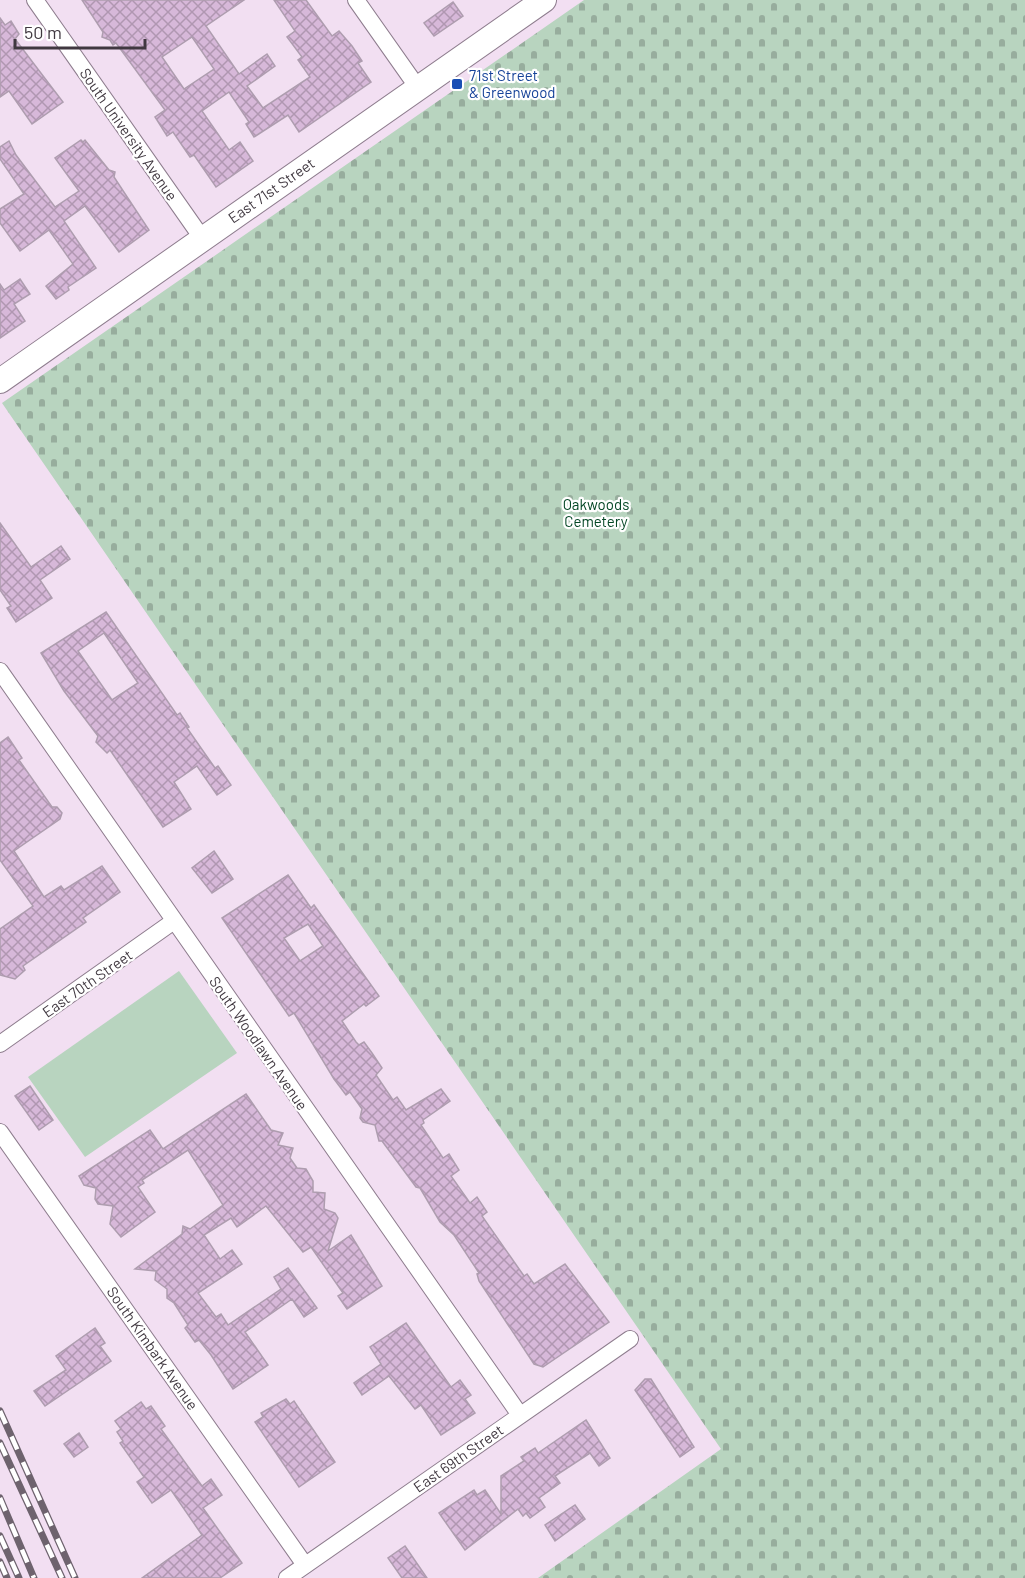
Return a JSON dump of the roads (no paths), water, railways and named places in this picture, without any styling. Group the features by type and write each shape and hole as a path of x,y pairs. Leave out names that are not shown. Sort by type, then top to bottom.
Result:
{"main road":[{"name":"East 71st Street","path":"0,381 544,0"}],"street":[{"name":"South University Avenue","path":"35,0 202,238"},
{"path":"356,0 418,88"},
{"name":"South Woodlawn Avenue","path":"0,671 520,1415"},
{"name":"East 70th Street","path":"0,1044 174,921"},
{"name":"South Kimbark Avenue","path":"0,1132 305,1565"},
{"name":"East 69th Street","path":"287,1578 630,1339"}],"railway":[{"path":"0,1411 75,1578"},
{"path":"0,1443 62,1578"},
{"path":"0,1498 34,1578"},
{"path":"0,1536 19,1578"},
{"path":"0,1562 7,1578"}],"place":[{"name":"71st Street & Greenwood","path":"457,84"}],"park label":[{"name":"Oakwoods Cemetery","path":"596,512"}]}
